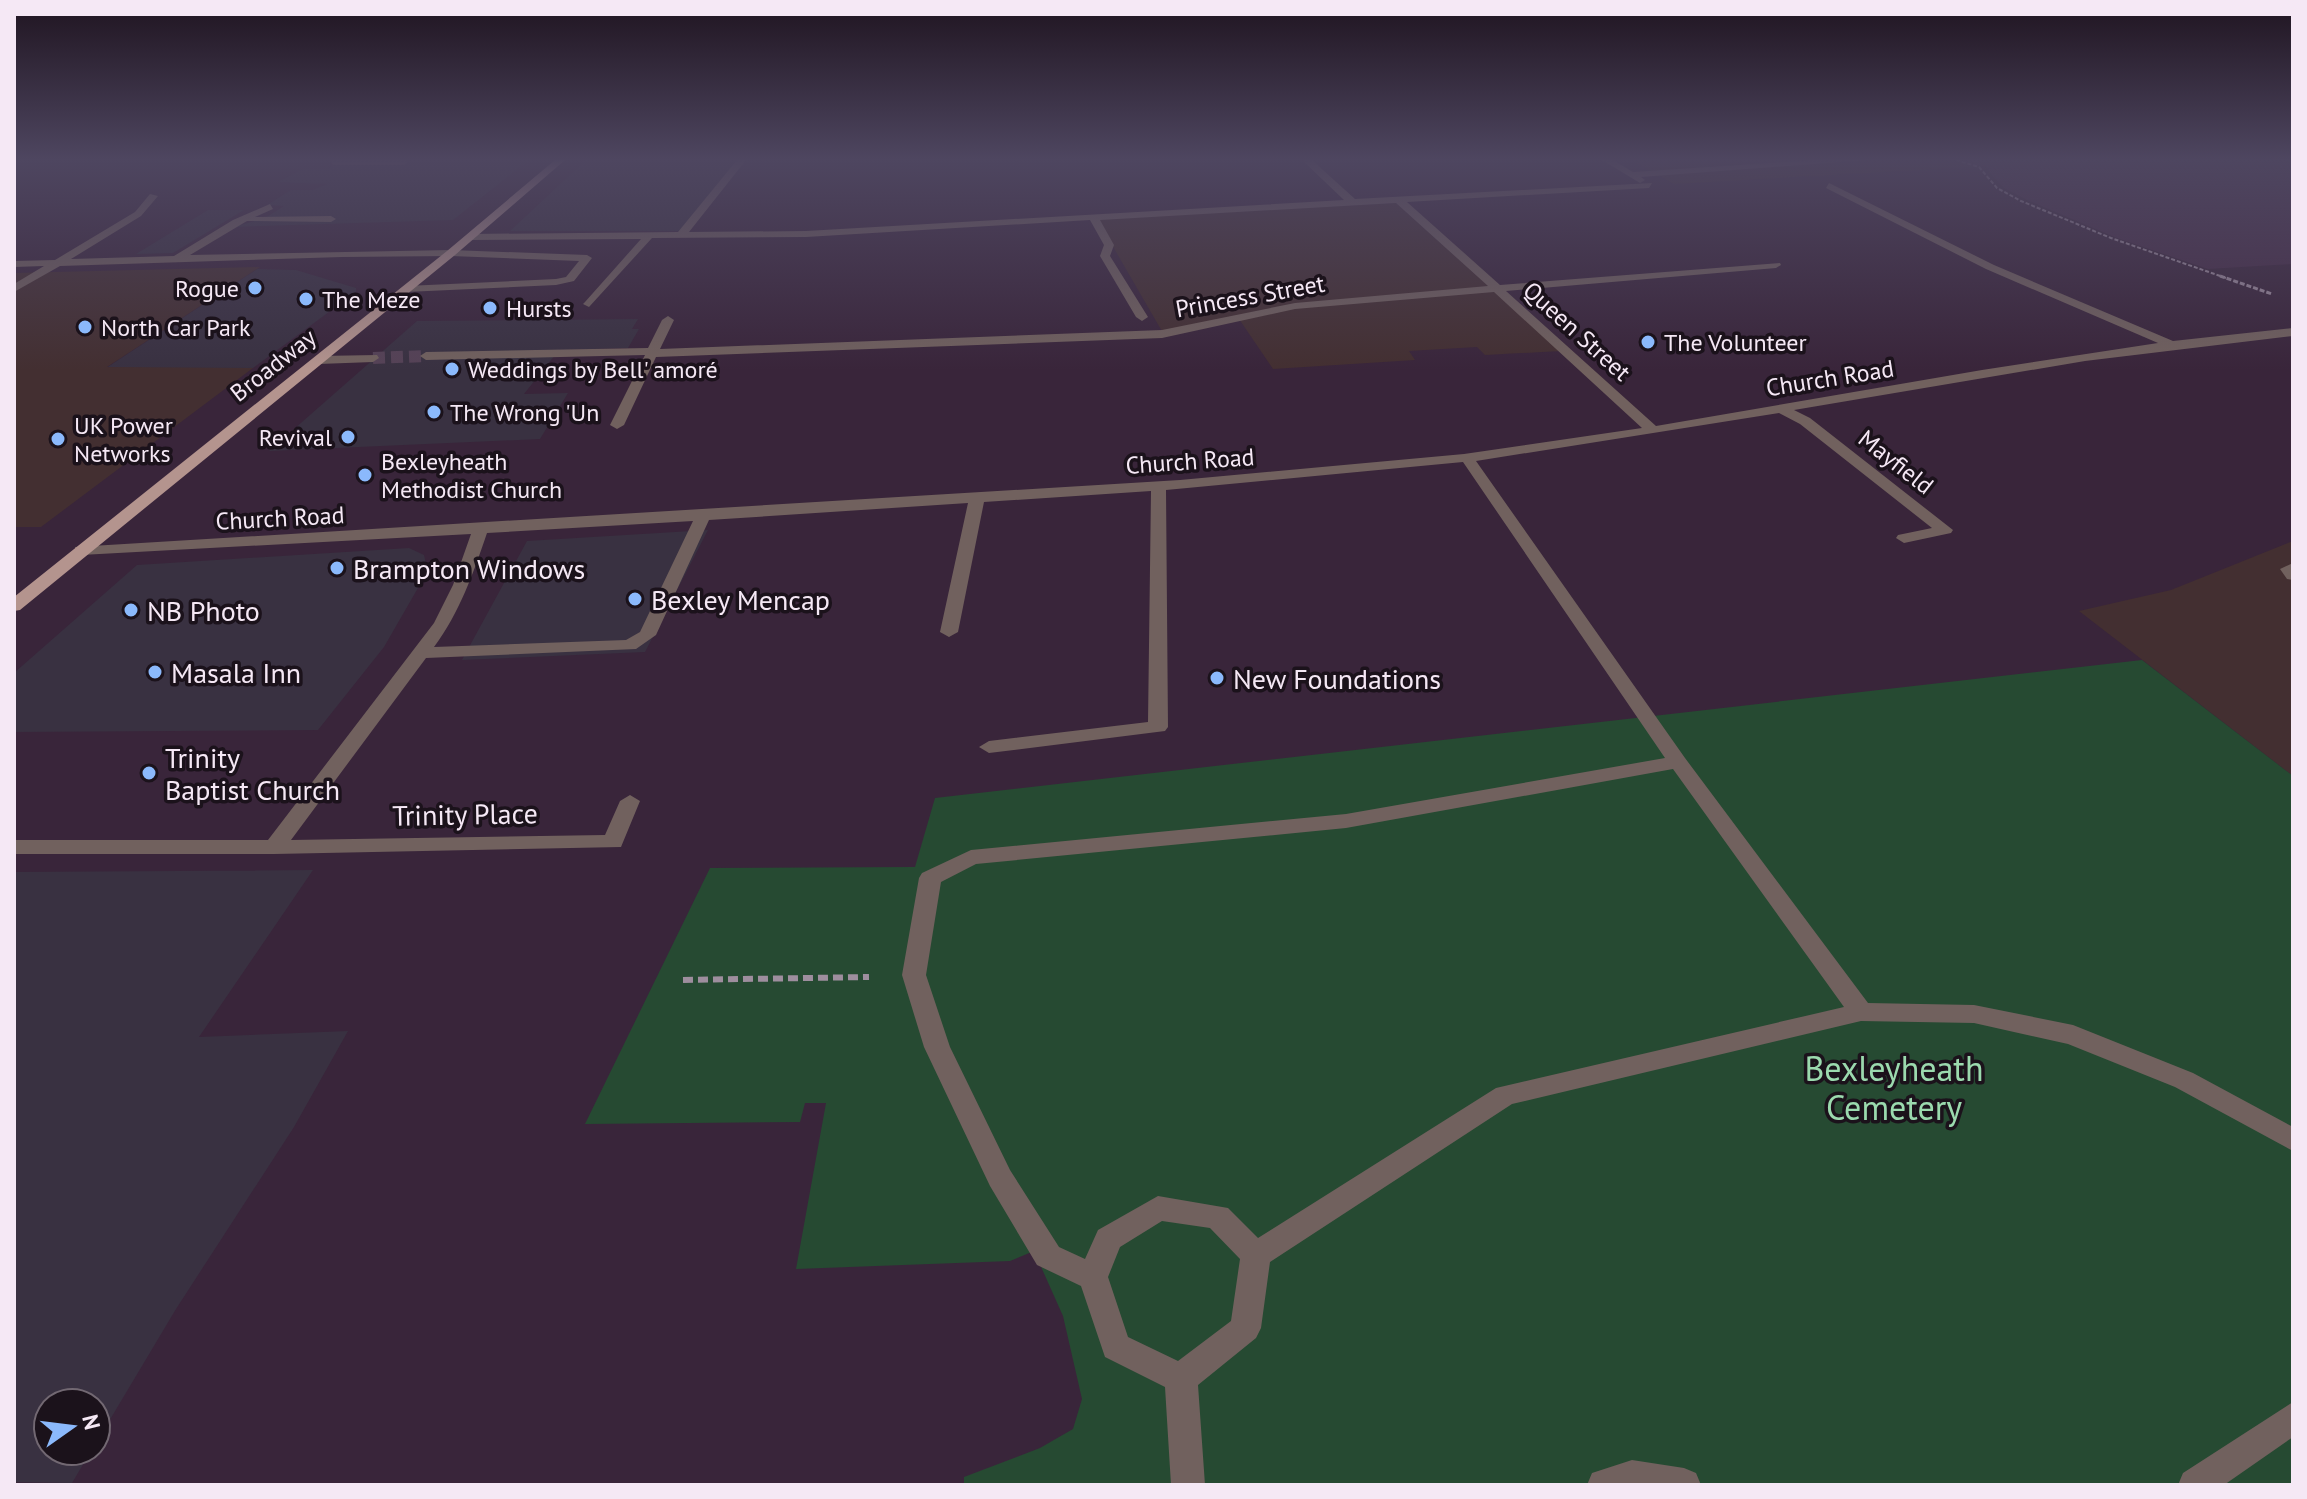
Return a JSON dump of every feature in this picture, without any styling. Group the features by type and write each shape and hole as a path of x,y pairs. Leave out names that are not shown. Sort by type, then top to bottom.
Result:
{"main road":[{"name":"Broadway","path":"14,606 478,230"}],"street":[{"path":"15,288 113,230"},
{"path":"175,260 223,230"},
{"path":"680,236 685,230"},
{"path":"470,237 806,234 879,230"},
{"path":"1101,230 1109,245 1105,256 1142,317"},
{"name":"Queen Street","path":"1432,230 1653,430"},
{"path":"1916,230 1990,267 2169,344"},
{"path":"589,304 649,236"},
{"path":"14,264 451,253 583,256 587,261 570,279 406,289"},
{"path":"470,286 502,256"},
{"path":"501,283 531,256"},
{"path":"532,283 561,256"},
{"name":"Princess Street","path":"426,356 654,353 1162,334 1295,306 1776,265"},
{"path":"617,425 668,320"},
{"name":"Church Road","path":"81,550 480,530 1326,473 1467,458 1653,430 2169,344 2293,332"},
{"path":"319,360 373,358"},
{"name":"Mayfield","path":"1782,409 1805,421 1945,530 1904,538"},
{"path":"1467,458 1678,762 1861,1012"},
{"path":"989,747 1158,727 1159,486"},
{"path":"949,632 977,498"},
{"path":"421,653 630,645 647,635 703,516"},
{"path":"274,847 442,624 461,585 480,530"},
{"path":"2293,568 2288,569 2293,575"},
{"path":"1093,1277 1048,1256 1000,1178 937,1047 914,975 930,878 971,857 1346,821 1678,762"},
{"name":"Trinity Place","path":"14,847 613,842 630,801"},
{"path":"1181,1378 1245,1328 1256,1255 1505,1095 1861,1012 1974,1014 2073,1035 2184,1080 2293,1140"},
{"path":"1181,1378 1116,1347 1093,1277 1108,1239 1158,1208 1218,1217 1256,1255"},
{"path":"1181,1378 1188,1485"},
{"path":"2195,1485 2293,1418"},
{"path":"1604,1485 1632,1477 1684,1485"}],"path":[{"path":"2091,230 2280,297"},
{"path":"683,980 914,975"}],"shaded area":[{"path":"175,230 211,230 173,253 136,254"},
{"path":"511,230 690,230 689,231"},
{"path":"1103,230 1426,230 1561,351 1485,355 1477,347 1409,351 1415,360 1273,369 1237,316 1163,333"},
{"path":"2098,230 2293,230 2293,264 2208,269"},
{"path":"260,267 107,367 253,368 41,527 14,527 14,273"},
{"path":"257,269 296,270 356,288 356,292 253,368 106,368"},
{"path":"638,319 632,329 639,329 628,348 559,350 524,394 568,393 540,439 269,451 417,321"},
{"path":"708,530 645,652 462,660 527,541"},
{"path":"2293,541 2293,776 2079,611 2171,590"},
{"path":"409,548 424,555 426,564 422,581 384,647 318,730 14,732 14,673 137,565"},
{"path":"313,870 199,1037 348,1031 294,1127 176,1309 112,1416 112,1387 32,1387 32,1467 82,1467 72,1483 14,1482 14,872"}],"green space":[{"name":"Bexleyheath Cemetery","path":"2142,660 2293,776 2293,1485 964,1485 964,1477 1040,1448 1073,1429 1082,1399 1063,1316 1034,1251 1010,1261 796,1269 826,1103 805,1103 800,1122 585,1124 710,868 915,867 935,798"}],"tunnel":[{"path":"373,358 426,356"}],"place":[{"name":"Rogue","path":"255,288"},
{"name":"The Meze","path":"306,299"},
{"name":"Hursts","path":"490,308"},
{"name":"North Car Park","path":"85,327"},
{"name":"The Volunteer","path":"1648,342"},
{"name":"Weddings by Bell' amoré","path":"452,369"},
{"name":"The Wrong 'Un","path":"434,412"},
{"name":"Revival","path":"348,437"},
{"name":"UK Power Networks","path":"58,439"},
{"name":"Bexleyheath Methodist Church","path":"365,475"},
{"name":"Brampton Windows","path":"337,568"},
{"name":"Bexley Mencap","path":"635,599"},
{"name":"NB Photo","path":"131,610"},
{"name":"Masala Inn","path":"155,672"},
{"name":"New Foundations","path":"1217,678"},
{"name":"Trinity Baptist Church","path":"149,773"}]}
